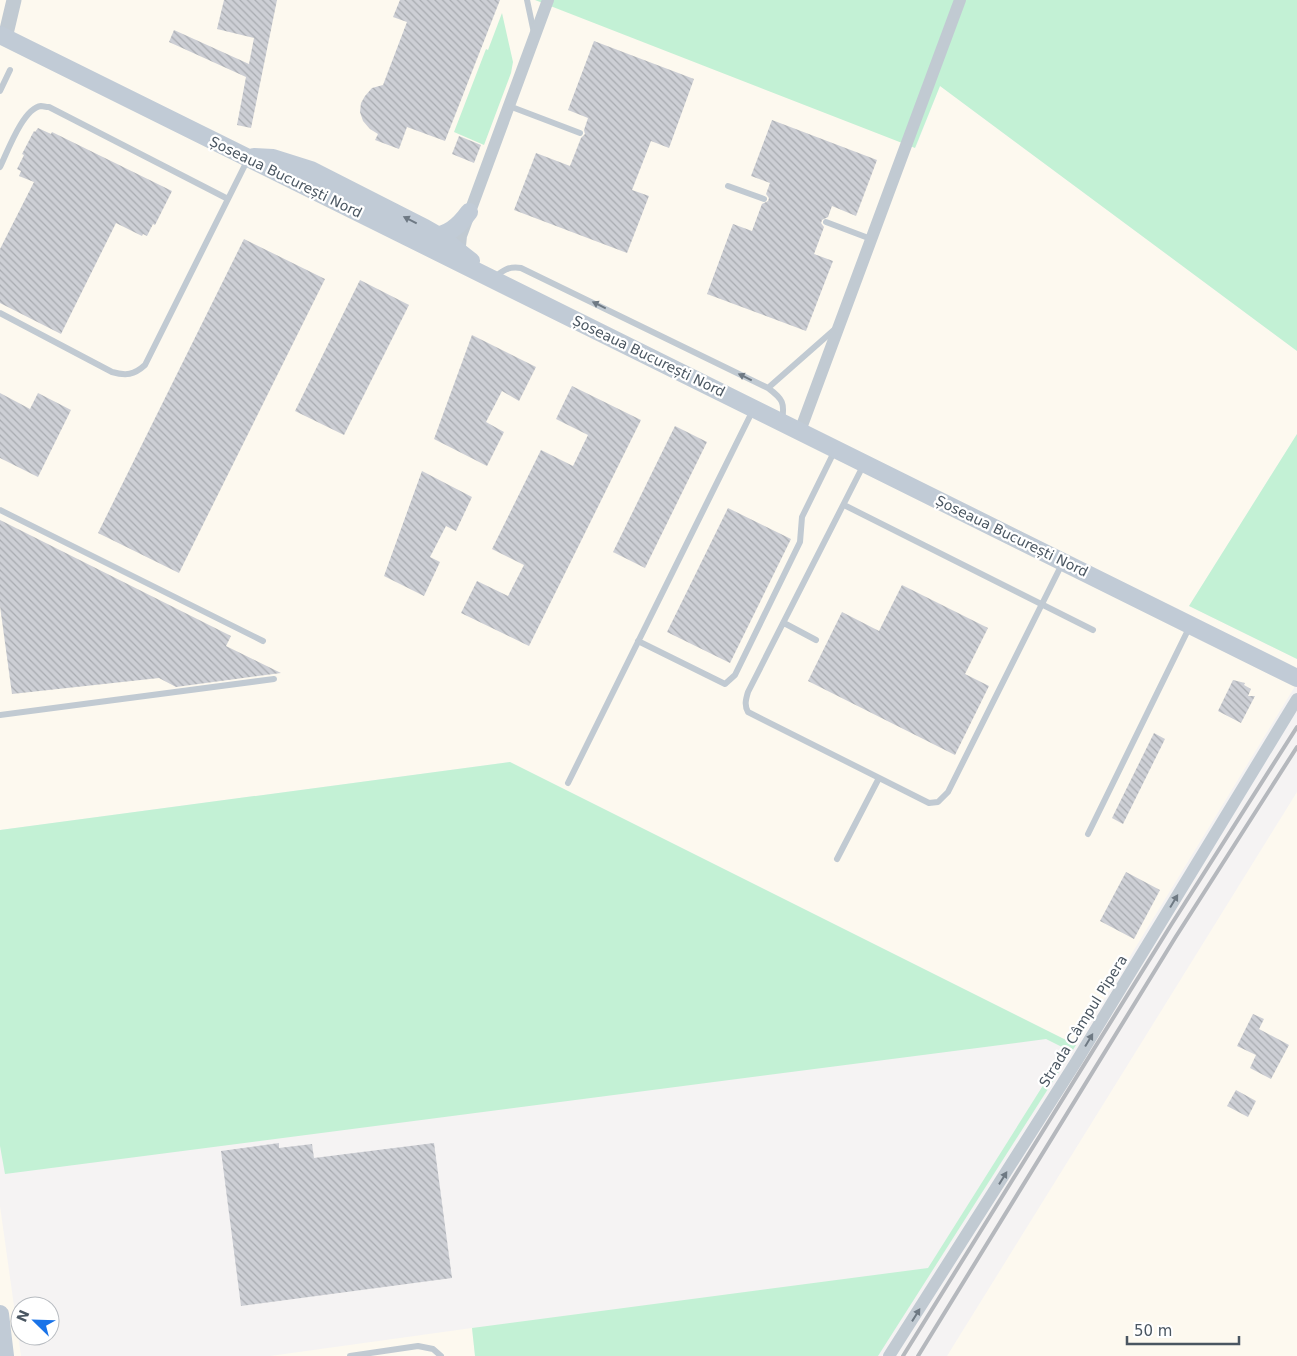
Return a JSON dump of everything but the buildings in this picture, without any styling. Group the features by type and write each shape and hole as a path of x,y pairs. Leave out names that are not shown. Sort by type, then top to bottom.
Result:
{"main road":[{"name":"Șoseaua București Nord","path":"2,36 400,233 464,259 492,279 1297,678"},
{"path":"248,158 264,156 296,165 413,221 439,236 464,259"},
{"path":"400,233 414,237 439,236 456,228 469,212"},
{"path":"0,1314 5,1356"}],"street":[{"path":"2,36 14,0"},
{"path":"464,259 461,236 548,0"},
{"path":"800,431 960,0"},
{"name":"Strada Câmpul Pipera","path":"890,1356 1076,1062 1297,699"}],"lane":[{"path":"527,0 535,37"},
{"path":"0,91 10,70"},
{"path":"0,168 25,117 32,110 40,106 49,107 228,199"},
{"path":"509,106 580,133"},
{"path":"0,314 112,372 122,374 136,373 145,365 248,158"},
{"path":"728,186 764,199"},
{"path":"826,222 871,239"},
{"path":"492,279 502,271 512,267 521,268 768,388 779,396 783,403 782,422"},
{"path":"768,388 839,326"},
{"path":"568,783 754,408"},
{"path":"638,642 725,684 735,675 800,542 802,517 836,449"},
{"path":"865,463 748,692 745,704 748,712 929,803 938,802 944,798 1064,561"},
{"path":"844,505 1093,630"},
{"path":"0,510 263,641"},
{"path":"784,623 816,640"},
{"path":"1088,834 1191,624"},
{"path":"0,715 274,679"},
{"path":"837,859 879,778"},
{"path":"350,1356 418,1346 433,1349 441,1356"}],"shaded area":[{"path":"0,0 548,0 916,147 940,86 1297,351 1297,434 1189,606 1297,659 1297,683 1076,1045 510,762 0,830"},
{"path":"1297,792 1297,1356 947,1356"},
{"path":"0,1206 13,1296 10,1296 10,1346 20,1346 21,1356 0,1356"},
{"path":"472,1328 475,1356 270,1356"}],"green space":[{"path":"535,0 1297,0 1297,351 940,86 915,148"},
{"path":"502,13 513,62 511,73 484,145 454,132"},
{"path":"1297,434 1297,659 1189,606"},
{"path":"510,762 1076,1045 878,1356 475,1356 472,1328 928,1268 1066,1049 1046,1039 5,1174 0,1146 0,830"}],"railway":[{"path":"903,1356 1171,925 1297,727"},
{"path":"918,1356 1175,938 1297,747"}]}
